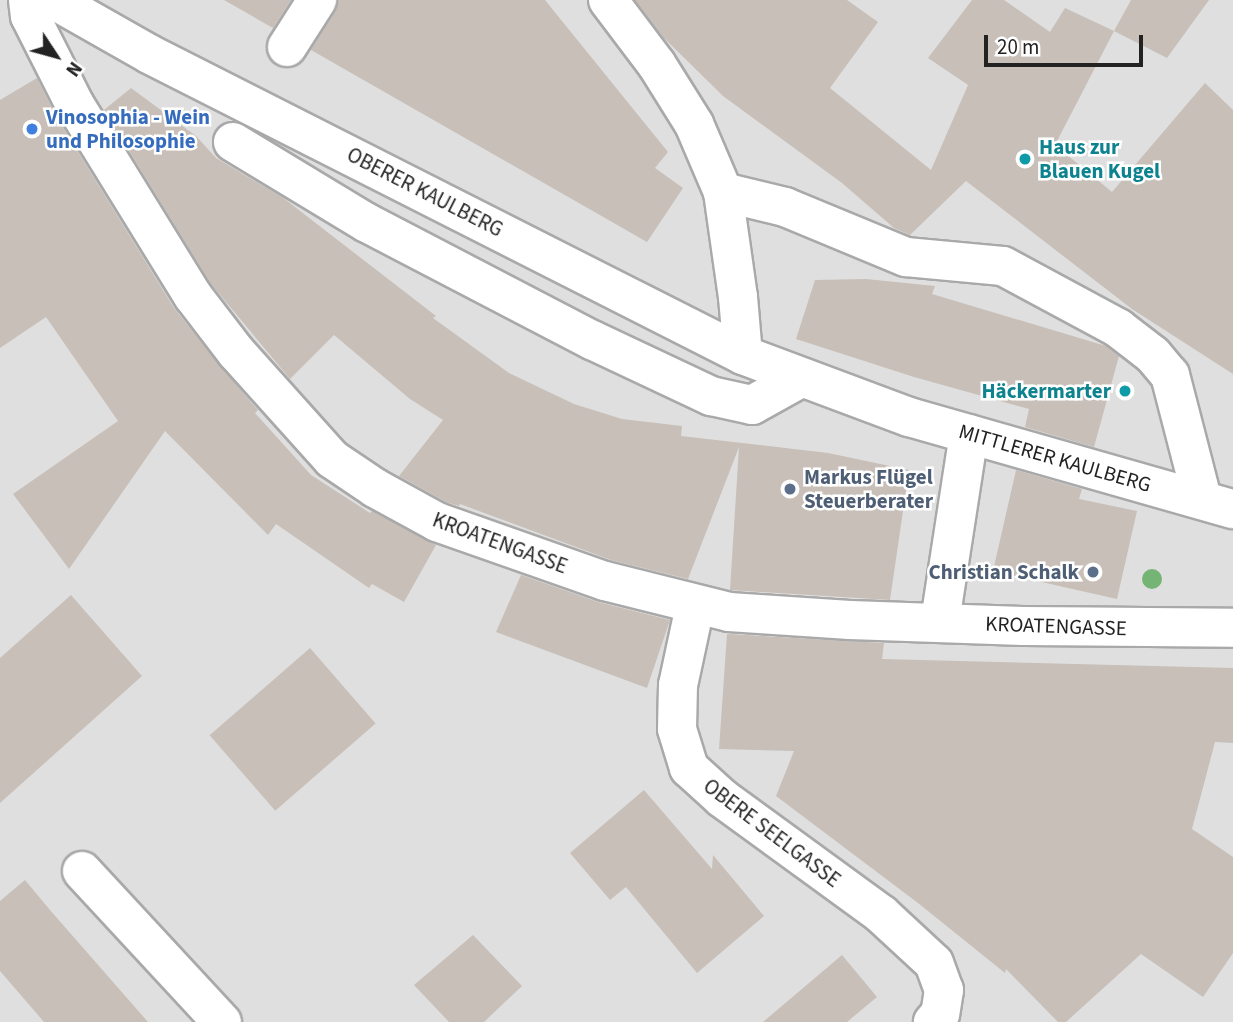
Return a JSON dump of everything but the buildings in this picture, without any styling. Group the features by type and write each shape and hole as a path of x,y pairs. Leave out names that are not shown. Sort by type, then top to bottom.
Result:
{"street":[{"name":"KROATENGASSE","path":"27,0 30,16 75,105 193,296 236,352 332,459 375,488 437,522 604,581 695,606 729,612 850,620 940,621 1023,626 1233,628"},
{"name":"OBERER KAULBERG","path":"54,0 170,64 743,355 909,417"},
{"path":"287,47 317,0"},
{"path":"608,0 657,65 694,124 723,192 738,297 743,355"},
{"path":"233,142 367,223 592,340 711,396 752,405 801,378"},
{"name":"MITTLERER KAULBERG","path":"723,192 785,207 906,257 1003,266 1118,328 1153,355 1170,375 1217,504"},
{"name":"MITTLERER KAULBERG","path":"909,417 1217,504"},
{"path":"940,621 969,434"},
{"name":"OBERE SEELGASSE","path":"695,606 678,685 677,729 689,768 722,798 881,914 934,963 944,990 940,1014 933,1022"},
{"path":"82,871 222,1022"}],"shaded area":[{"path":"0,0 1233,0 1233,1022 0,1022"}],"place":[{"name":"Vinosophia - Wein und Philosophie","path":"32,129"},
{"name":"Haus zur Blauen Kugel","path":"1025,159"},
{"name":"Häckermarter","path":"1125,391"},
{"name":"Markus Flügel Steuerberater","path":"790,489"},
{"name":"Christian Schalk","path":"1093,572"}]}
